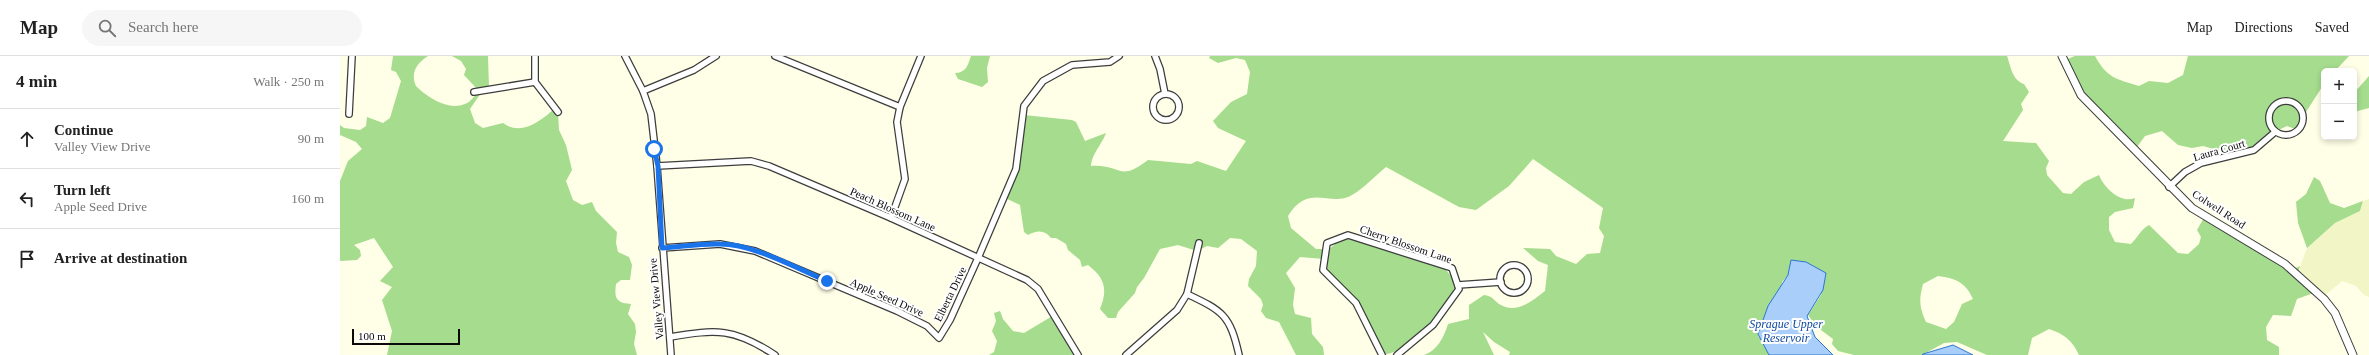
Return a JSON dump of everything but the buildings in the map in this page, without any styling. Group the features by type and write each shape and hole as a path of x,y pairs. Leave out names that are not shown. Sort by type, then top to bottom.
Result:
{"street":[{"path":"350,114 352,56"},
{"path":"535,56 535,82 558,112"},
{"name":"Valley View Drive","path":"625,56 643,91 651,114 658,166 662,248 671,355"},
{"path":"643,91 694,70 716,56"},
{"path":"775,56 900,107"},
{"path":"891,218 905,179 897,122 900,107 921,56"},
{"name":"Elberta Drive","path":"939,338 950,320 1016,169 1024,106 1043,81 1072,65 1110,62 1119,56"},
{"path":"1154,56 1160,69 1165,94"},
{"name":"Colwell Road","path":"2062,56 2081,95 2169,187 2192,208 2264,250 2308,283 2335,313 2353,355"},
{"path":"474,92 535,82"},
{"path":"1165,94 1176,99 1179,107 1176,115 1169,120 1160,119 1153,109 1155,101 1165,94"},
{"path":"2284,100 2296,103 2302,112 2303,118 2300,128 2291,134 2285,135 2275,132 2269,122 2270,110 2278,102 2284,100"},
{"name":"Laura Court","path":"2169,187 2185,172 2201,163 2254,150 2275,132"},
{"name":"Peach Blossom Lane","path":"658,166 751,161 769,166 891,218 1027,280 1038,289 1078,355"},
{"name":"Cherry Blossom Lane","path":"1382,355 1356,303 1323,270 1327,243 1348,235 1452,268 1458,285"},
{"path":"1126,355 1177,310 1186,294 1199,243"},
{"name":"Apple Seed Drive","path":"662,248 720,244 755,251 897,311 927,326 939,338"},
{"path":"1513,266 1522,267 1528,275 1528,284 1518,293 1509,292 1501,282 1502,273 1513,266"},
{"path":"1397,355 1433,324 1459,289 1458,285 1501,282"},
{"path":"1186,294 1214,306 1227,318 1235,336 1239,355"},
{"path":"670,337 702,332 728,333 751,339 775,355"}],"green space":[{"path":"393,56 428,56 418,65 414,73 414,81 416,86 438,102 458,106 469,102 479,91 464,75 466,69 461,61 452,56 488,56 489,88 483,90 470,109 475,123 483,128 503,123 510,127 523,128 537,122 555,108 558,113 559,130 566,145 572,170 566,181 573,200 582,205 592,202 596,211 617,232 616,243 618,252 629,257 632,265 630,280 621,280 616,284 615,293 619,301 631,304 628,314 635,324 636,332 634,344 637,355 387,355 392,331 382,300 392,287 380,281 393,267 374,238 354,245 360,250 361,256 357,260 340,261 340,181 348,161 362,149 356,142 340,135 340,125 344,128 360,130 366,126 367,117 383,123 390,118 401,81 396,72 391,70"},
{"path":"971,56 990,56 987,68 988,82 982,87 958,79 955,73 962,72 964,70 968,65"},
{"path":"1210,56 2007,56 2014,76 2024,84 2029,92 2021,104 2023,110 2003,141 2036,143 2049,161 2046,168 2047,175 2063,193 2071,194 2084,182 2099,175 2101,180 2114,194 2124,199 2135,198 2133,208 2115,212 2109,217 2109,230 2115,242 2131,244 2149,225 2178,253 2188,254 2199,244 2201,237 2197,230 2205,216 2292,270 2300,266 2298,273 2316,292 2297,299 2291,316 2273,315 2266,327 2267,340 2279,347 2279,355 2079,355 2067,338 2049,329 2032,338 2028,355 1987,355 1957,342 1944,343 1922,355 1854,355 1838,351 1832,344 1833,339 1817,327 1808,315 1821,295 1823,282 1796,266 1782,282 1781,291 1767,323 1758,336 1774,348 1772,355 1509,355 1510,352 1494,342 1483,332 1494,355 1424,355 1436,347 1448,324 1469,319 1469,305 1484,295 1491,297 1505,307 1512,308 1524,305 1545,291 1548,265 1538,261 1523,248 1550,249 1556,256 1576,264 1587,254 1600,253 1604,236 1599,228 1603,208 1533,159 1509,186 1476,210 1459,207 1386,167 1352,195 1336,199 1312,198 1304,200 1296,206 1288,216 1291,228 1316,249 1329,249 1343,238 1358,240 1444,267 1456,283 1454,298 1449,307 1432,326 1411,343 1400,349 1380,355 1356,302 1326,275 1324,259 1300,257 1286,273 1295,288 1293,305 1295,314 1311,318 1312,334 1323,347 1324,355 1296,355 1279,322 1266,318 1261,311 1263,305 1261,299 1248,286 1249,279 1256,266 1257,251 1241,239 1230,238 1218,248 1207,246 1197,251 1178,245 1160,249 1144,278 1137,287 1135,293 1118,312 1116,318 1108,318 1100,309 1104,296 1104,290 1101,279 1094,270 1088,265 1082,267 1080,260 1068,250 1066,244 1056,238 1051,238 1043,232 1035,232 1028,235 1024,232 1020,205 1003,197 1017,159 1024,115 1072,120 1076,122 1085,141 1106,133 1091,162 1091,166 1109,167 1120,171 1125,171 1138,167 1148,160 1191,164 1197,161 1226,171 1246,141 1218,128 1213,121 1231,102 1247,94 1250,72 1245,60 1236,58 1218,63 1209,58","holes":["1938,276 1950,278 1960,282 1964,285 1973,299 1962,304 1954,322 1946,329 1926,322 1920,303 1923,284"]},
{"path":"2075,56 2095,56 2104,69 2113,77 2139,86 2149,81 2168,83 2183,75 2188,56 2349,56 2338,68 2321,68 2321,89 2295,129 2287,126 2272,133 2262,149 2246,147 2228,153 2203,146 2192,148 2178,145 2162,131 2145,136 2134,151 2091,107 2065,60"},
{"path":"2369,76 2369,108 2357,111 2357,90"},
{"path":"2314,177 2320,181 2330,203 2344,208 2363,201 2360,211 2335,223 2307,248 2298,223 2296,202 2306,194"},
{"path":"2369,199 2369,297 2364,295 2356,286 2342,281 2323,297 2298,273 2307,248 2335,223 2360,211 2363,201"},
{"path":"1000,311 1003,319 1013,331 1024,333 1054,315 1079,355 989,355 994,352 997,341 992,331 996,321 994,313"}],"water":[{"name":"Sprague Upper Reservoir","path":"1791,260 1806,262 1826,273 1823,290 1807,316 1815,337 1833,355 1769,355 1758,334 1768,306 1788,275"},
{"path":"1953,345 1973,355 1922,355 1923,354"}],"route":[{"path":"654,149 658,166 662,248 720,244 737,245 827,281"}]}
